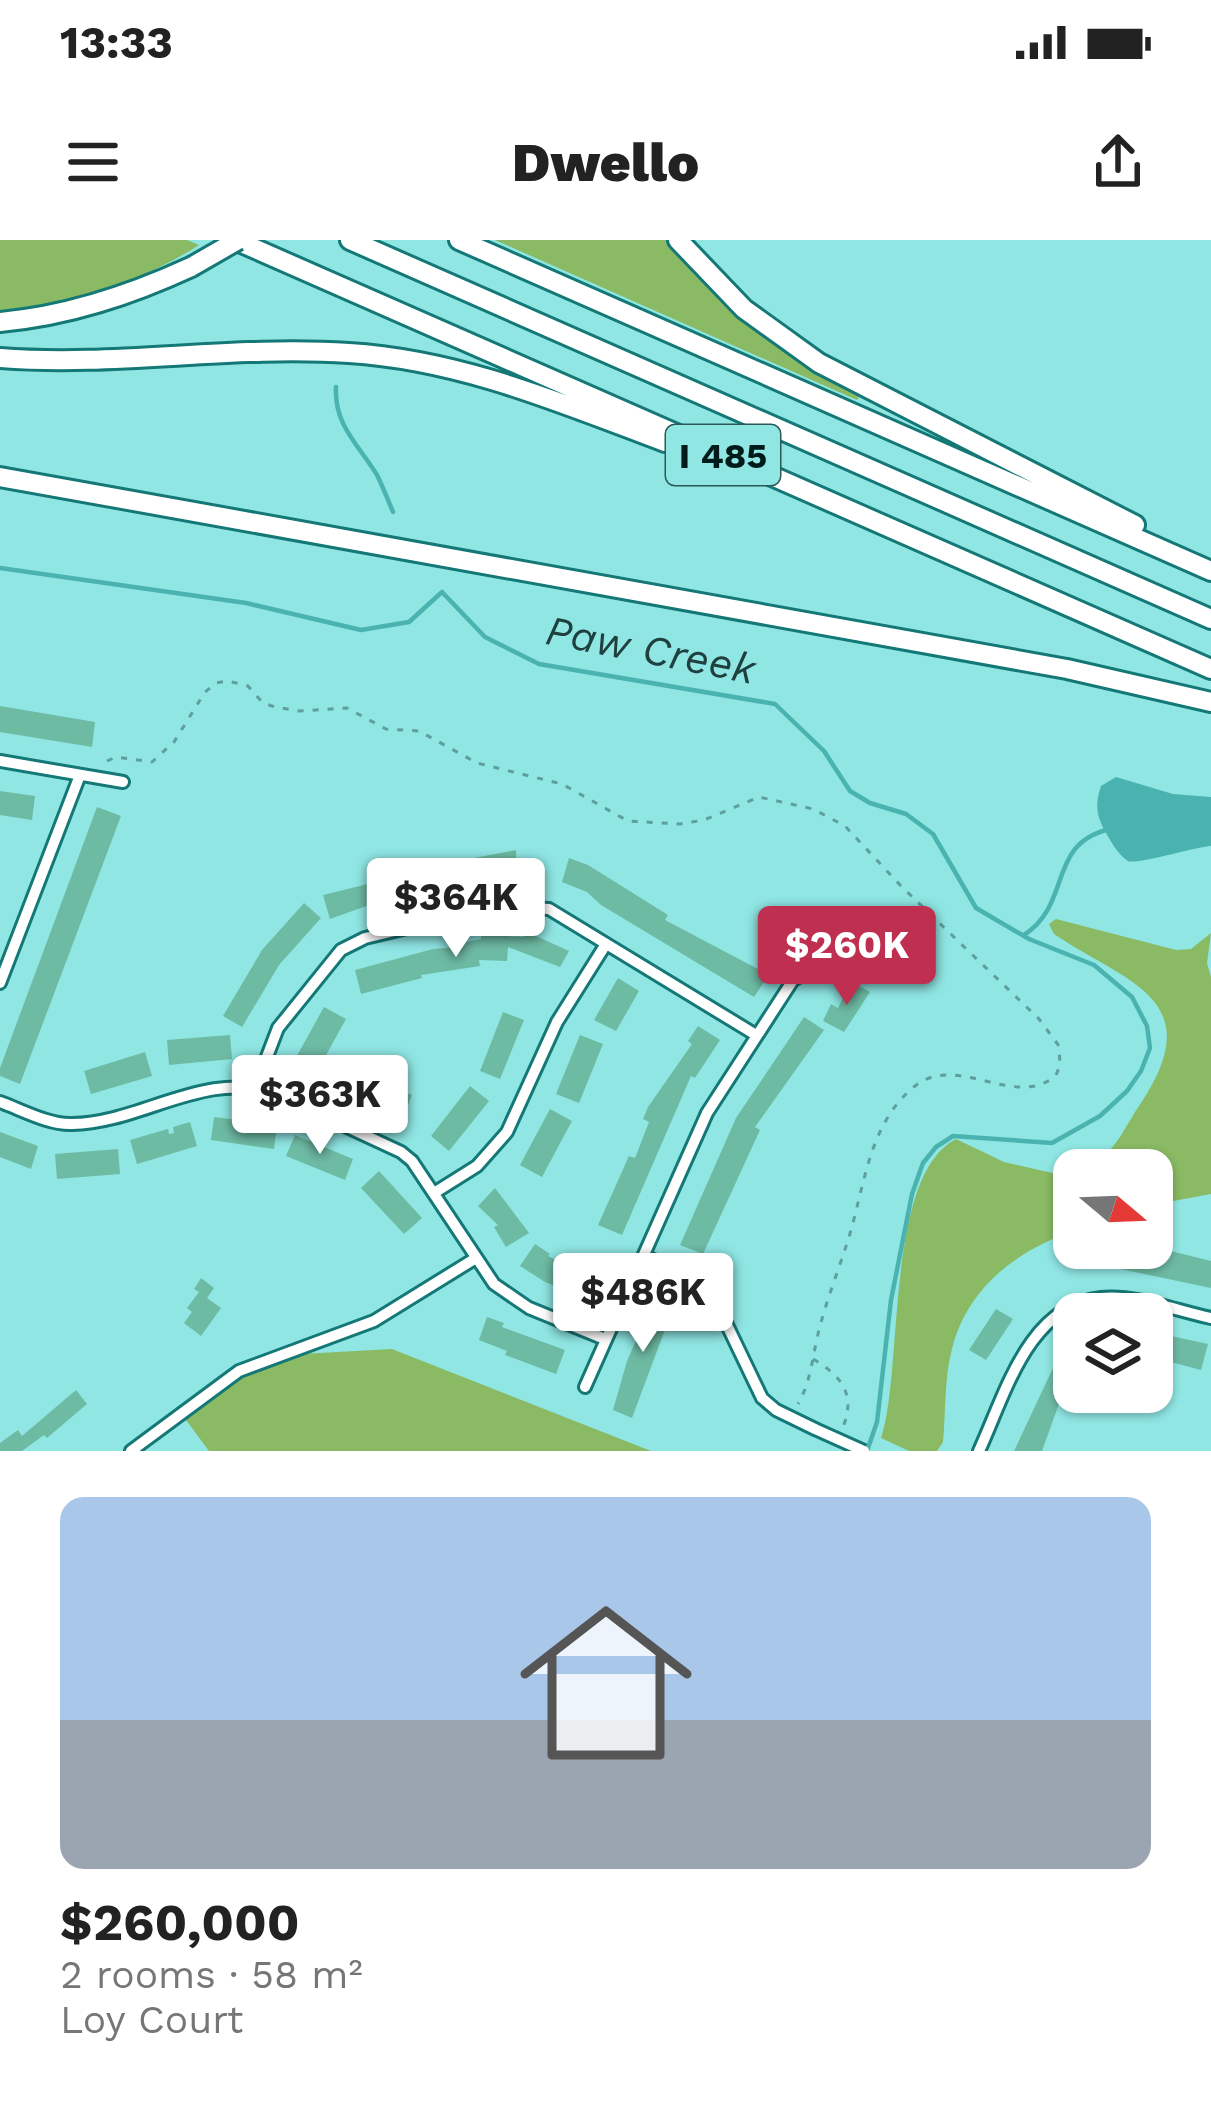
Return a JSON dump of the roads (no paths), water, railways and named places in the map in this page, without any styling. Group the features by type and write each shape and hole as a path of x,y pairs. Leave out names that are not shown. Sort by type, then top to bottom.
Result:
{"highway":[{"path":"0,322 120,298 191,267 236,240"},
{"name":"I 485","path":"236,240 1211,669"},
{"name":"I 485","path":"350,240 1211,619"},
{"path":"459,240 1211,571"},
{"path":"678,240 744,309 819,363 1144,529 1211,571"},
{"path":"0,358 93,360 309,352 446,367 556,398 854,514"},
{"path":"0,477 1046,665 1211,702"}],"street":[{"path":"0,761 123,782"},
{"path":"0,982 80,775"},
{"path":"256,1088 278,1028 330,959 353,941 499,906 549,909 756,1035"},
{"path":"434,1192 477,1166 507,1132 557,1022 606,944"},
{"path":"585,1387 707,1113 793,980 812,969"},
{"path":"0,1102 70,1125 100,1121 209,1089 256,1088 401,1152 509,1298 605,1339"},
{"path":"644,1256 693,1278 716,1300 762,1398 776,1410 864,1451"},
{"path":"131,1451 239,1371 374,1321 476,1258"},
{"path":"979,1451 1036,1335 1072,1305 1118,1298 1211,1318"}],"water":[{"path":"1116,777 1173,794 1211,797 1211,846 1128,861 1105,831 1097,809 1101,786"}],"waterway":[{"name":"Paw Creek","path":"336,387 343,423 377,475 393,512"},
{"name":"Paw Creek","path":"0,568 246,603 361,630 409,622 442,592 485,637 539,664 775,704 824,751 850,791 906,814 933,834 976,908 1029,939 1094,965 1132,997 1147,1026 1150,1048 1127,1091 1100,1116 1052,1143 953,1136 923,1163 912,1194 891,1300 877,1422 867,1451"},
{"path":"1024,935 1049,907 1076,847 1110,829"}]}
